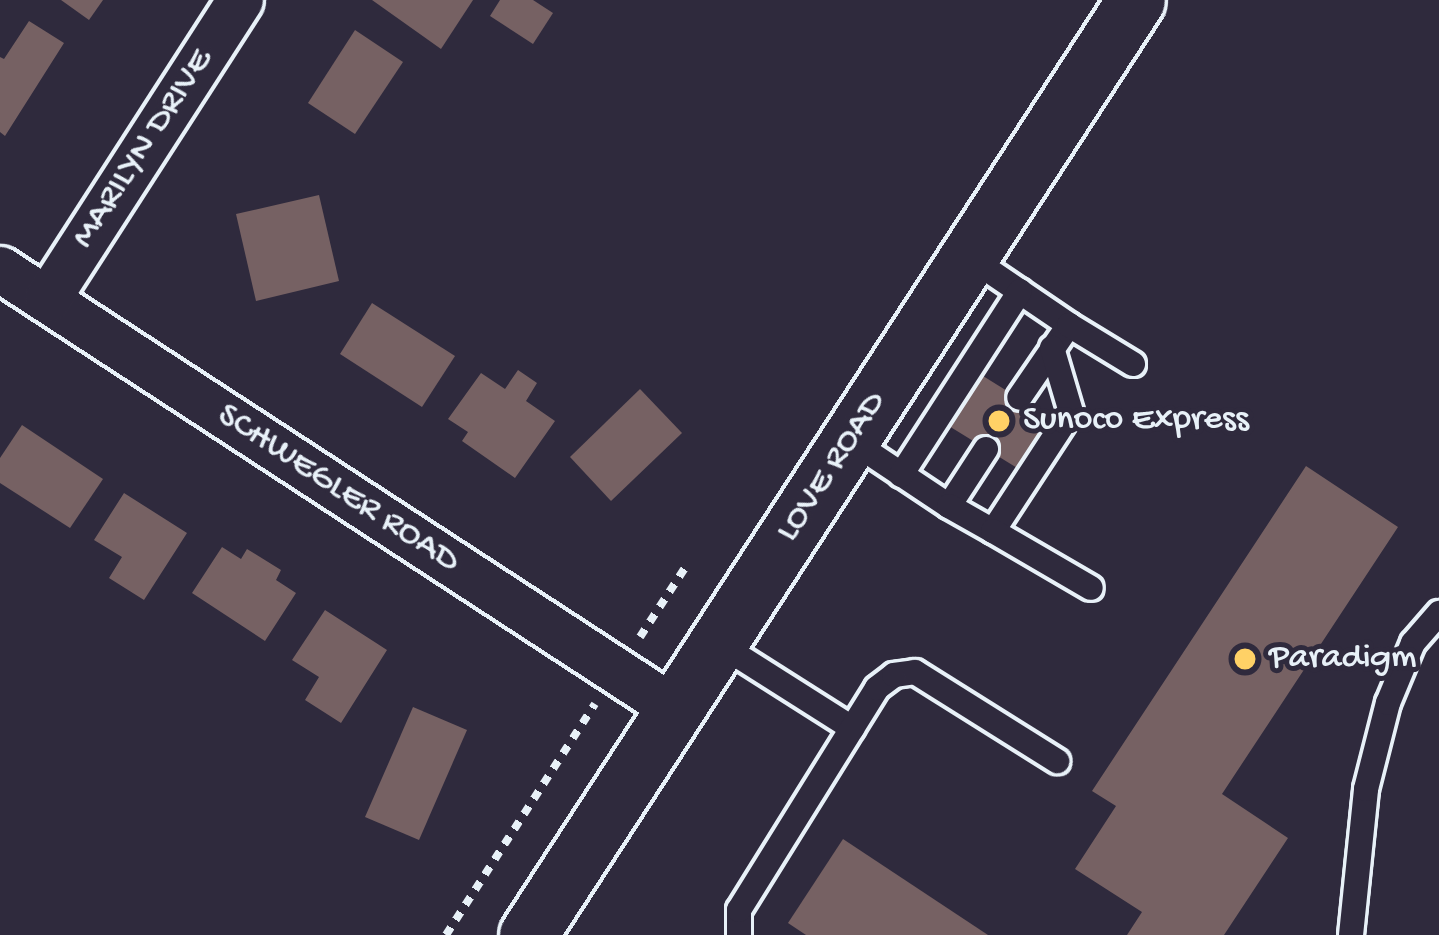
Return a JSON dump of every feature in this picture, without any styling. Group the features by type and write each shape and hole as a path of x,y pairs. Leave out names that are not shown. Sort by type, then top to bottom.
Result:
{"street":[{"name":"MARILYN DRIVE","path":"46,299 240,0"},
{"name":"LOVE ROAD","path":"542,930 675,710 1136,0"},
{"name":"SCHWEGLER ROAD","path":"0,269 675,710"}],"lane":[{"path":"969,257 1133,364"},
{"path":"901,476 1020,292"},
{"path":"1019,398 1069,325"},
{"path":"993,531 1071,412 1052,348"},
{"path":"850,440 949,506 1091,588"},
{"path":"949,506 986,449"},
{"path":"1351,935 1366,789 1388,703 1413,643 1439,613"},
{"path":"718,644 852,728"},
{"path":"739,935 739,910 877,688 894,675 915,672 1057,761"}],"path":[{"path":"446,935 688,563"}],"building":[{"path":"61,0 103,0 89,20"},
{"path":"372,0 473,0 441,49"},
{"path":"500,0 533,0 553,13 533,44 490,16"},
{"path":"29,21 64,43 5,136 0,132 0,57 4,59"},
{"path":"355,30 403,62 355,134 308,103"},
{"path":"319,195 339,281 256,301 236,214"},
{"path":"372,303 455,356 422,407 340,354"},
{"path":"518,370 537,383 526,401 555,421 515,478 462,441 468,432 448,419 481,373 505,389"},
{"name":"Sunoco Express","path":"975,371 1054,420 1022,471 944,423"},
{"path":"640,389 682,433 611,501 570,457"},
{"path":"22,425 103,479 70,528 0,483 0,458"},
{"name":"Paradigm","path":"1306,466 1398,527 1222,794 1288,838 1224,935 1127,935 1142,912 1075,869 1116,806 1092,791"},
{"path":"124,493 187,533 144,600 109,578 122,557 94,540"},
{"path":"222,547 241,559 247,549 281,570 276,580 296,593 265,641 192,593"},
{"path":"325,610 387,650 341,723 305,700 319,677 292,660"},
{"path":"413,707 467,730 419,840 365,817"},
{"path":"843,839 988,935 806,935 788,923"}],"place":[{"name":"Sunoco Express","path":"999,421"},
{"name":"Paradigm","path":"1245,659"}]}
